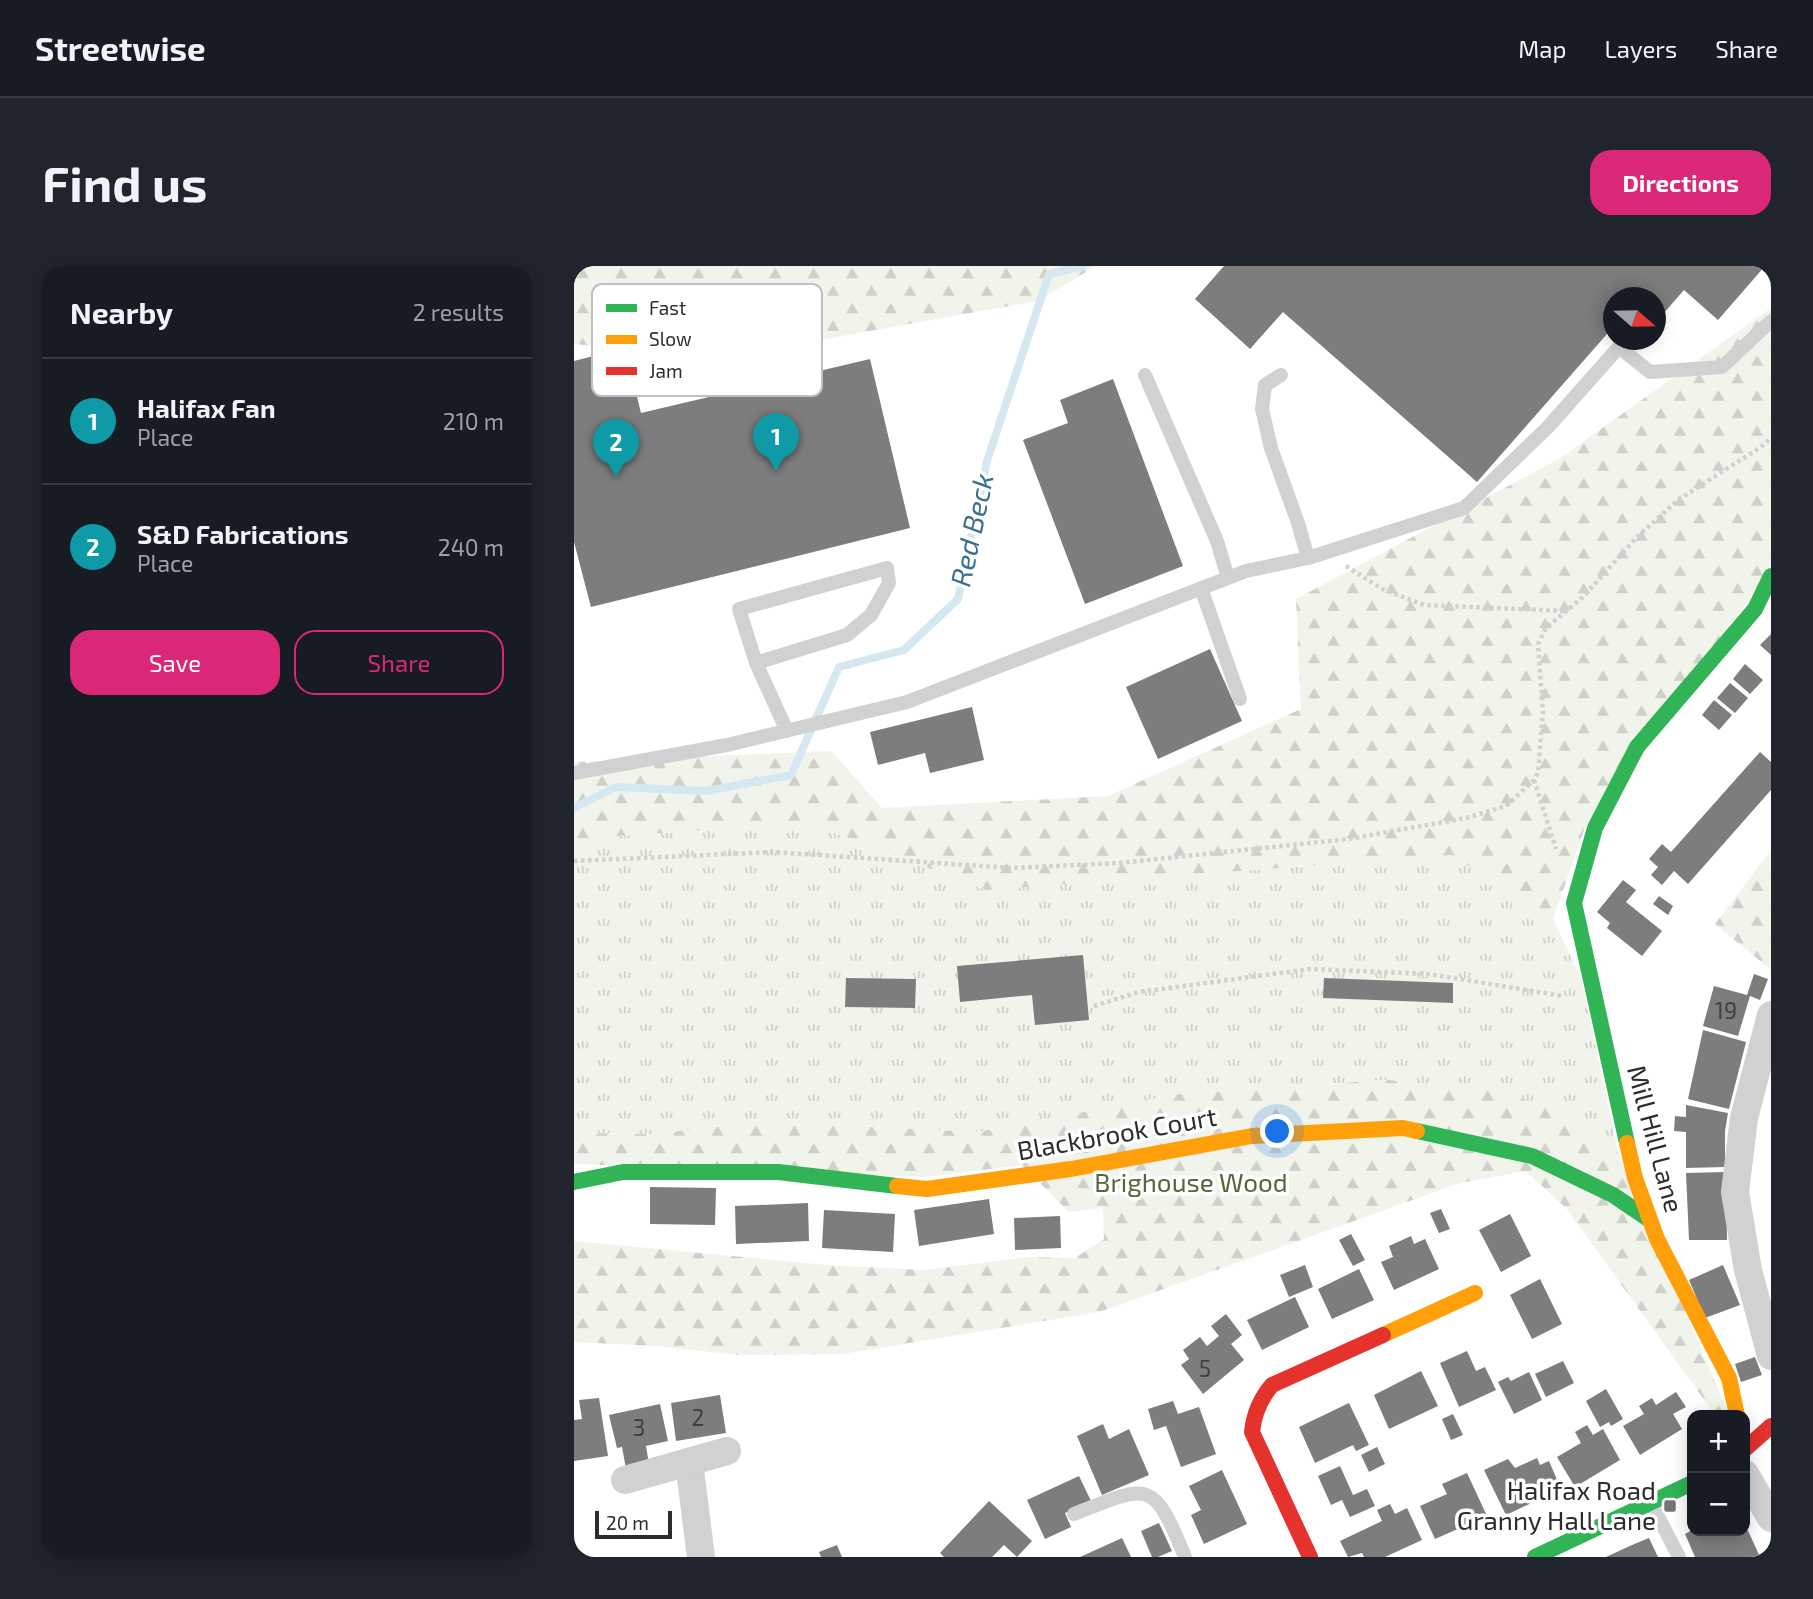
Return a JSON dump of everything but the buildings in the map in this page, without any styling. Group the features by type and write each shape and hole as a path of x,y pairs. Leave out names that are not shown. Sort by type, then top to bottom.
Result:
{"street":[{"name":"Mill Hill Lane","path":"1736,1410 1729,1378 1657,1239 1635,1178 1574,903 1595,828 1637,747 1755,610 1771,576"},
{"path":"1771,1015 1744,1118 1735,1192 1748,1270 1771,1356"},
{"name":"Blackbrook Court","path":"574,1182 623,1172 778,1172 928,1189 1071,1169 1252,1136 1403,1128 1532,1156 1613,1195 1650,1220"},
{"path":"1310,1557 1252,1432 1254,1413 1261,1398 1272,1385 1475,1293"},
{"path":"1750,1445 1771,1426"},
{"path":"625,1480 727,1451"},
{"path":"689,1462 701,1557"},
{"path":"1750,1482 1771,1518"},
{"path":"1535,1557 1687,1486"}],"lane":[{"path":"574,773 727,746 907,702 1246,571 1308,558 1464,508 1548,427 1619,346 1650,372 1722,367 1771,321"},
{"path":"1145,375 1217,541 1228,578"},
{"path":"1281,375 1265,385 1262,409 1270,448 1308,558"},
{"path":"757,663 847,635 871,615 889,583 887,568 738,609 757,663 791,730"},
{"path":"1201,588 1240,699"},
{"path":"1074,1514 1126,1493 1148,1494 1169,1517 1185,1557"},
{"path":"1651,1504 1679,1557"}],"path":[{"path":"574,861 774,852 1012,868 1119,863 1349,839 1466,818 1506,806 1538,773 1543,712 1538,643 1546,628 1583,597 1636,538 1678,500 1771,438"},
{"path":"1308,558 1339,562 1382,589 1424,606 1566,611"},
{"path":"1534,780 1558,854"},
{"path":"1094,1006 1139,992 1310,969 1429,974 1595,1000"}],"green space":[{"path":"574,266 1096,266 1038,301 822,340 822,284 592,284 592,346 574,344"},
{"path":"1771,308 1771,568 1585,827 1553,919 1452,855 987,890 809,823 574,839 574,762 831,751 882,808 1108,796 1301,709 1296,599 1559,459"},
{"path":"809,823 987,890 1452,855 1553,919 1581,978 1618,1152 1387,1080 1185,1093 978,1132 766,1122 651,1134 574,1133 574,839"},
{"path":"1771,850 1771,970 1715,924"},
{"name":"Brighouse Wood","path":"1387,1080 1501,1091 1574,1119 1618,1152 1727,1410 1711,1410 1567,1209 1526,1171 1460,1183 1099,1312 842,1354 739,1355 657,1346 574,1342 574,1241 826,1265 923,1270 1030,1257 1075,1258 1104,1239 1103,1208 1069,1212 1022,1165 925,1177 574,1164 574,1133 651,1134 766,1122 978,1132 1185,1093"}],"waterway":[{"name":"Red Beck","path":"574,808 616,787 706,791 791,775 839,667 904,650 958,599 987,461 1049,274 1083,266"}],"traffic: fast":[{"path":"1627,1143 1574,903 1595,828 1637,747 1755,609 1771,576"},
{"path":"1417,1131 1532,1156 1613,1195 1650,1220"},
{"path":"574,1182 623,1172 778,1172 897,1186"},
{"path":"1535,1557 1687,1485"}],"traffic: slow":[{"path":"897,1186 927,1189 1071,1169 1252,1136 1403,1128 1417,1131"},
{"path":"1627,1143 1635,1178 1657,1239 1729,1378 1736,1410"},
{"path":"1383,1335 1475,1293"}],"traffic: jam":[{"path":"1310,1557 1252,1432 1256,1412 1272,1385 1383,1335"},
{"path":"1750,1445 1771,1426"}],"place":[{"name":"Halifax Fan","path":"776,471"},
{"name":"S&D Fabrications","path":"616,477"},
{"name":"Halifax Road Granny Hall Lane","path":"1670,1506"}]}
